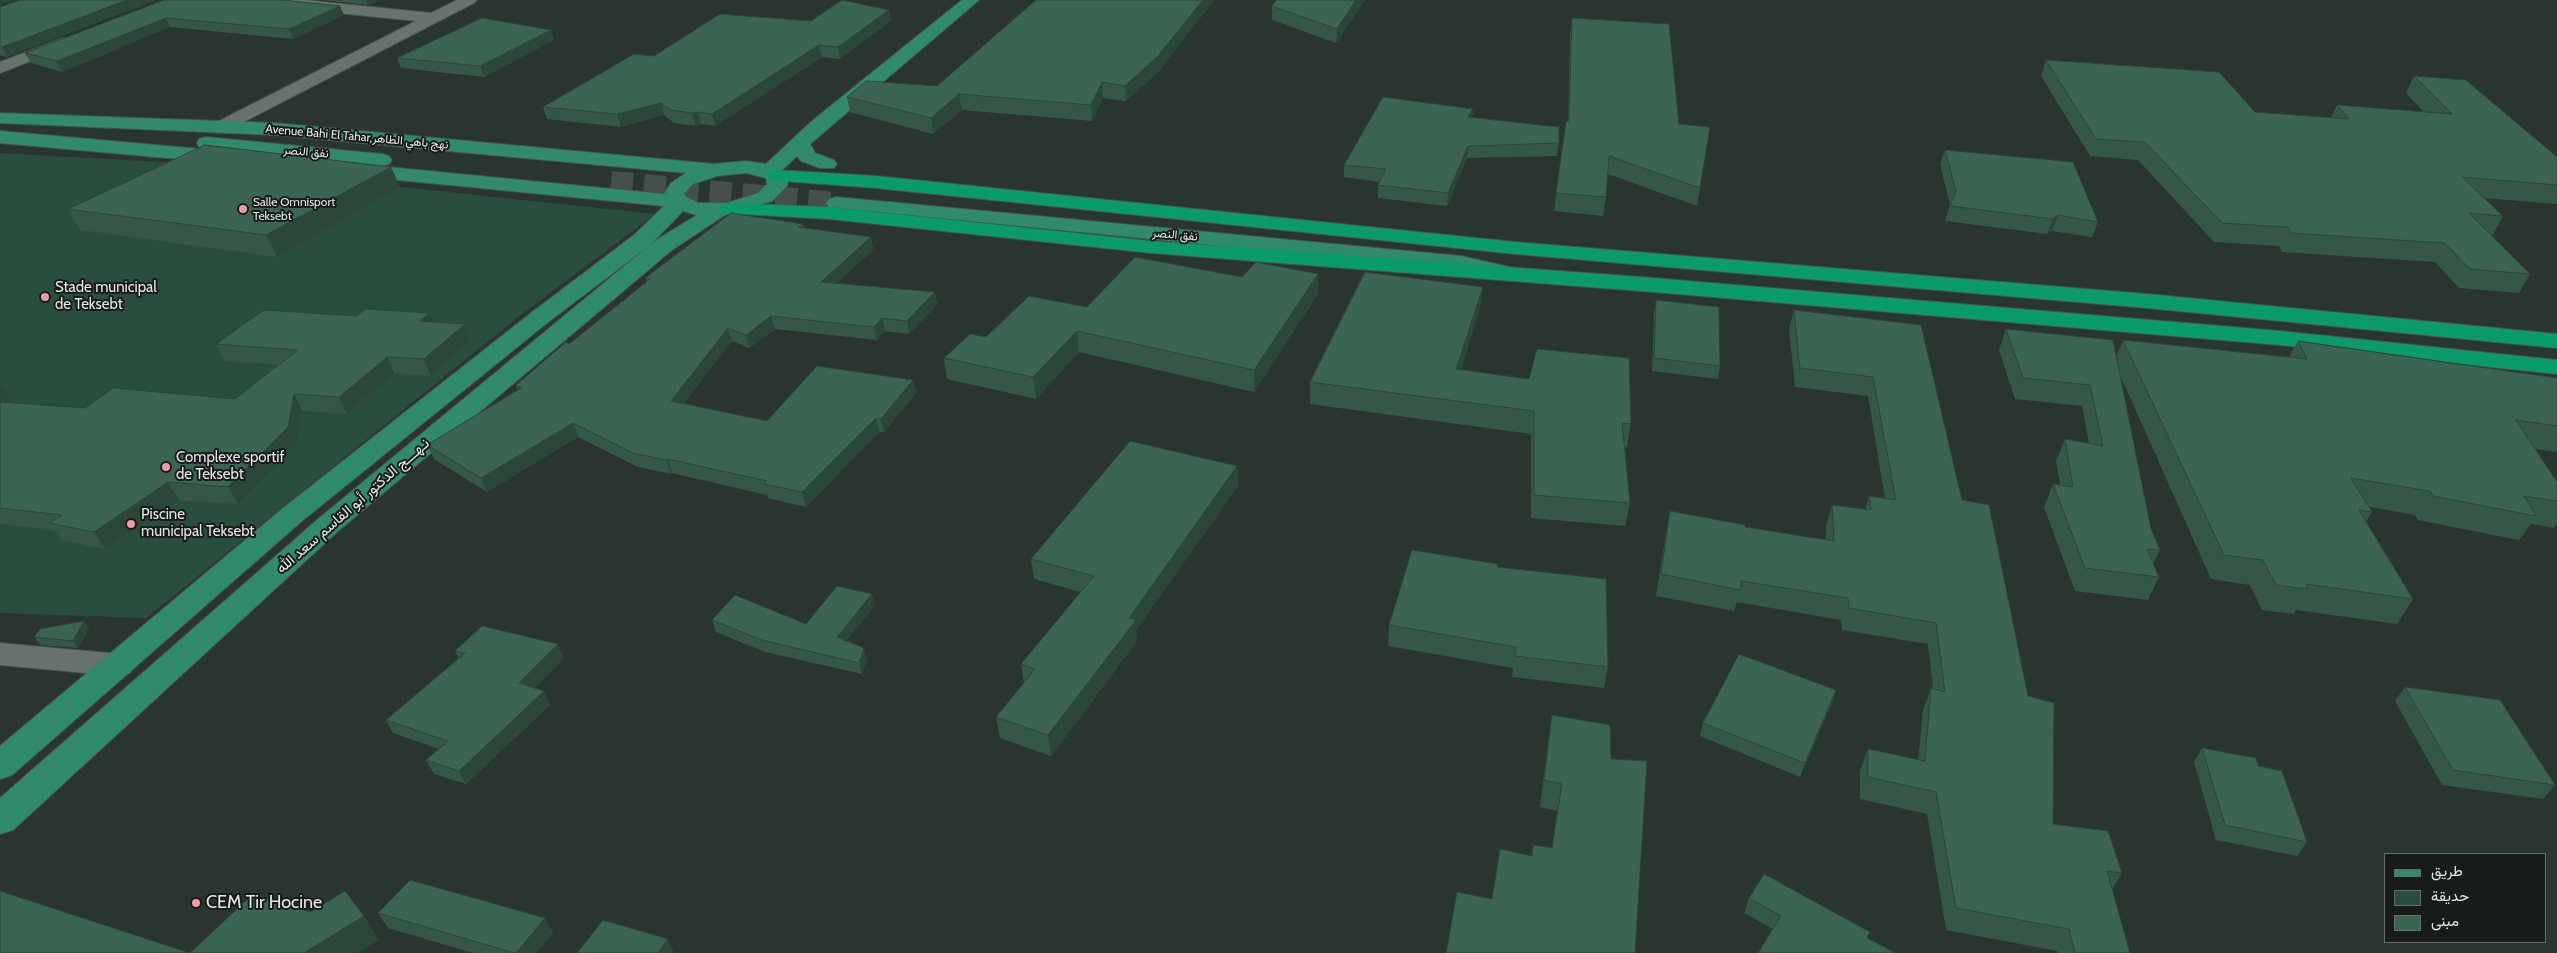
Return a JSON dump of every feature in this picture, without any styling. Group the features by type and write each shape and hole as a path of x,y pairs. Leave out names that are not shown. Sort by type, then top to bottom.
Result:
{"highway":[{"path":"772,174 876,182 1515,248 2147,301 2557,341"},
{"path":"724,209 829,214 1151,247 1780,296 2280,338 2557,366"},
{"path":"1766,270 1780,296"},
{"path":"2147,301 2162,329"}],"main road":[{"path":"772,174 819,124 971,0"},
{"path":"736,167 778,142 881,72"},
{"name":"Avenue Bahi El Tahar,نهج باهي الطاهر","path":"0,118 224,126 401,140 714,170"},
{"name":"نفق النصر","path":"0,136 53,133 214,144 615,179 204,136 117,122"},
{"path":"0,136 678,202 696,209 724,209 765,197 777,186 778,181 772,174 755,168 736,167 714,170 698,174 678,187 674,194 678,202"},
{"path":"801,144 804,154 827,164"},
{"name":"نفق النصر","path":"1513,275 1483,266 1456,262 840,199 1472,250 1515,248"},
{"name":"نـهـــج الدكتور أبو القاسم سعد الله","path":"0,766 292,515 539,318 642,240 678,202"},
{"name":"نـهـــج الدكتور أبو القاسم سعد الله","path":"0,820 327,526 664,245 724,209"}],"street":[{"path":"260,0 432,18"},
{"path":"224,126 469,0"},
{"path":"0,68 76,38"},
{"path":"0,654 118,665"}],"green space":[{"name":"Complexe sportif de Teksebt","path":"0,153 216,165 655,214 513,321 146,618 0,613"}],"building":[{"path":"20,0 127,0 2,47 0,46 0,7"},
{"path":"164,0 283,0 340,6 289,29 166,18 57,61 25,53"},
{"path":"842,0 889,10 838,47 819,45 712,114 671,110 661,103 617,114 543,107 634,54 654,56 720,14 811,21"},
{"path":"1036,0 1203,0 1158,56 1125,86 1102,82 1091,105 959,94 931,118 847,97 866,81 937,86"},
{"path":"1276,0 1356,0 1337,29 1272,6"},
{"path":"482,18 551,30 480,66 397,58"},
{"path":"1572,18 1669,24 1679,124 1710,127 1700,188 1609,156 1606,197 1556,193 1566,121 1569,121"},
{"path":"2046,60 2219,72 2255,112 2349,119 2337,105 2452,114 2414,76 2466,80 2557,157 2557,185 2462,177 2503,216 2469,213 2530,274 2470,269 2445,243 2291,233 2288,227 2222,223 2145,142 2096,139"},
{"path":"1383,97 1473,109 1468,117 1559,127 1559,143 1468,146 1448,193 1378,185 1386,169 1344,165"},
{"path":"205,145 391,167 266,235 68,209"},
{"path":"1945,150 2073,162 2098,222 2058,215 2053,219 1950,206 1956,192"},
{"path":"731,213 803,224 798,227 871,237 821,282 935,292 907,321 882,318 874,327 771,316 746,335 728,328 671,401 767,421 817,366 913,380 881,419 876,418 802,492 764,484 767,481 633,453 573,423 481,478 427,445 521,388 516,385 566,342 569,344 650,279 645,278"},
{"path":"1135,257 1242,277 1256,262 1318,274 1254,370 1077,331 1033,377 944,358 970,334 986,337 1029,296 1087,307"},
{"path":"1365,272 1483,287 1456,369 1529,379 1537,349 1629,358 1631,424 1622,423 1630,503 1534,495 1534,411 1310,382"},
{"path":"1656,300 1719,307 1720,366 1654,358"},
{"path":"366,309 429,313 420,321 465,324 424,359 387,357 339,397 294,394 288,427 228,487 168,482 94,532 49,523 62,515 0,508 0,402 85,408 113,388 235,399 298,350 216,344 264,310 356,316"},
{"path":"1794,310 1921,325 1962,500 1989,505 2028,696 2054,703 2053,824 2108,831 2122,873 2107,871 2130,953 2075,953 2069,929 1956,908 1936,792 1868,777 1868,749 1925,761 1931,688 1945,692 1936,623 1849,608 1848,598 1741,581 1740,590 1661,574 1670,511 1745,525 1745,527 1834,541 1832,505 1871,510 1869,496 1896,500 1873,377 1800,368"},
{"path":"2006,329 2113,340 2151,529 2160,550 2147,549 2159,577 2085,568 2053,484 2073,487 2065,439 2103,446 2090,385 2023,378"},
{"path":"2123,340 2307,359 2298,341 2557,378 2557,426 2516,420 2557,482 2557,501 2524,496 2536,516 2433,496 2430,491 2351,478 2372,512 2359,510 2413,599 2306,584 2308,589 2276,585 2263,560 2224,555"},
{"path":"1130,441 1237,466 1129,618 1136,620 1048,735 996,717 1035,669 1021,664 1094,576 1031,559"},
{"path":"1412,550 1498,564 1497,567 1606,579 1608,667 1515,656 1516,647 1389,625"},
{"path":"837,586 872,594 837,637 864,648 859,663 762,640 712,620 735,595 806,624"},
{"path":"84,621 73,641 34,637 40,629"},
{"path":"482,626 558,644 519,683 544,691 459,771 426,760 448,741 386,720 465,653 455,651"},
{"path":"1739,654 1836,690 1805,763 1703,723"},
{"path":"2405,687 2500,700 2555,785 2453,770"},
{"path":"1552,715 1610,725 1611,759 1647,761 1635,953 1446,953 1457,892 1492,899 1500,849 1532,856 1533,845 1552,848 1562,784 1544,780"},
{"path":"2202,748 2256,758 2258,766 2282,771 2307,842 2225,825"},
{"path":"1764,874 1870,932 1867,938 1896,953 1758,953 1781,916 1749,898"},
{"path":"410,880 545,918 515,953 378,913"},
{"path":"0,891 190,953 0,953"},
{"path":"345,891 364,916 304,953 190,953 253,894 311,912"},
{"path":"603,920 668,939 658,953 577,953"}],"tunnel":[{"path":"611,182 836,203"}],"place":[{"name":"Salle Omnisport Teksebt","path":"243,209"},
{"name":"Stade municipal de Teksebt","path":"45,297"},
{"name":"Complexe sportif de Teksebt","path":"166,467"},
{"name":"Piscine municipal Teksebt","path":"131,524"},
{"name":"CEM Tir Hocine","path":"196,903"}]}
